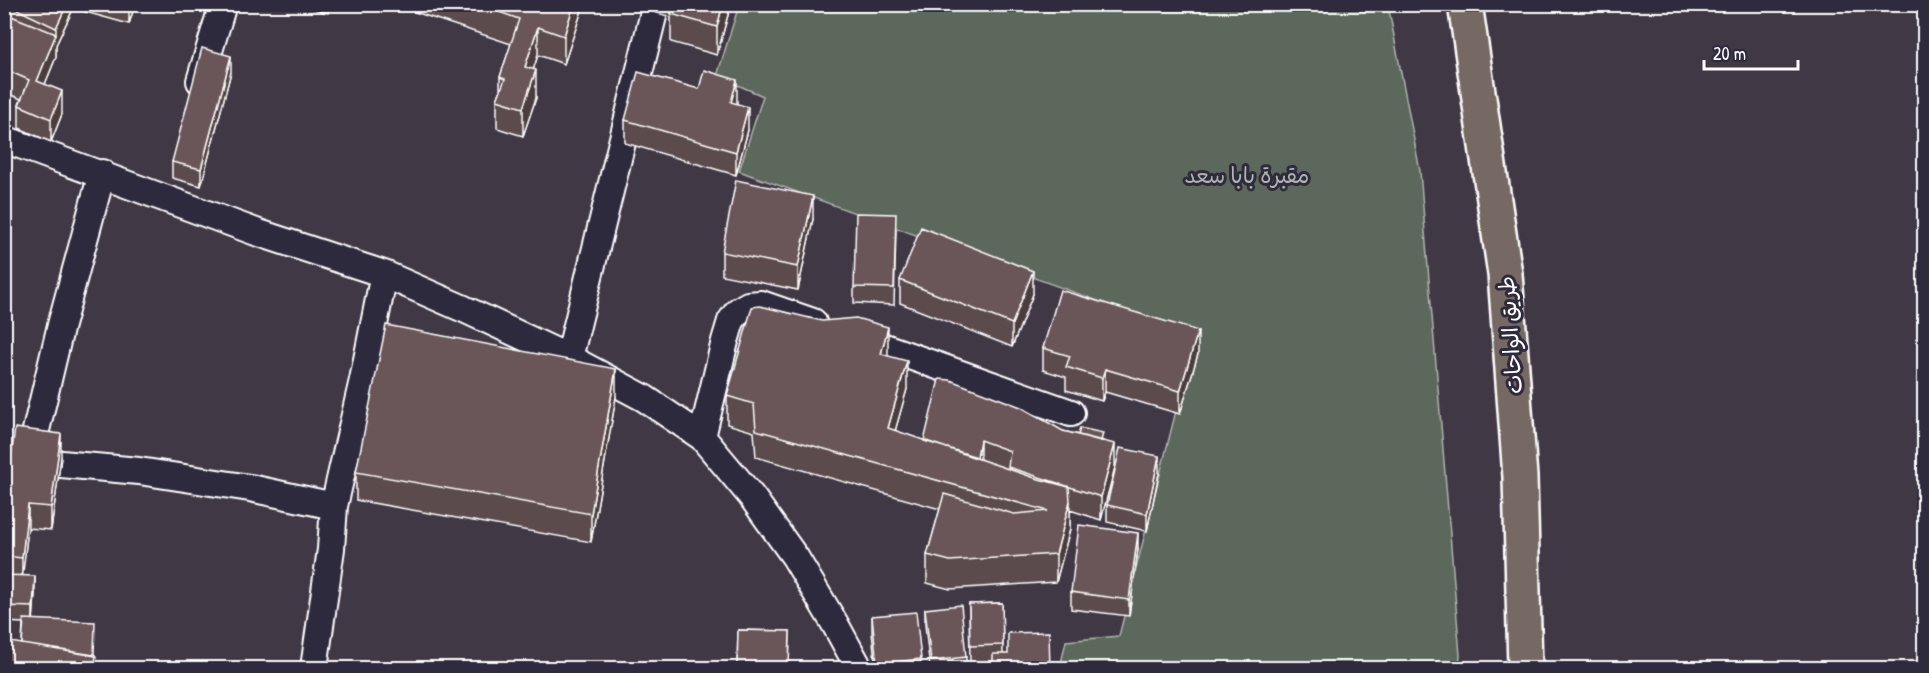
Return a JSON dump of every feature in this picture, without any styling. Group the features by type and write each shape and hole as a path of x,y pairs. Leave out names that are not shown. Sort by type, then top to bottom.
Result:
{"main road":[{"name":"طريق الواحات","path":"1465,4 1506,274 1520,477 1525,669"}],"street":[{"path":"193,106 223,4"},
{"path":"569,358 656,4"},
{"path":"4,139 102,173 169,185 256,232 384,274 464,309 569,358 644,398 702,438 752,497 795,556 859,669"},
{"path":"102,173 61,325 26,471 161,474 250,488 334,506"},
{"path":"314,669 331,549 334,506 363,380 384,274"},
{"path":"702,438 731,321 738,311 748,305 761,304 1071,413"}],"green space":[{"name":"مقبرة بابا سعد","path":"739,5 1388,5 1420,171 1460,655 1459,668 1060,668 1066,641 1119,636 1195,336 739,171 763,96 717,76"}],"building":[{"path":"6,4 67,4 56,28"},
{"path":"476,4 574,4 564,36 538,27 525,67 536,70 523,108 497,100 505,79 500,77 519,19"},
{"path":"673,4 723,4 717,27 671,14"},
{"path":"4,13 56,34 37,81 62,91 51,119 19,105 29,80 4,69"},
{"path":"202,48 231,56 201,169 172,162"},
{"path":"704,70 737,80 731,102 748,107 736,152 625,120 638,72 699,89"},
{"path":"736,180 813,196 798,267 722,252"},
{"path":"856,213 896,214 894,288 854,287"},
{"path":"921,227 1033,271 1012,324 900,280"},
{"path":"1060,290 1198,331 1180,391 1105,369 1102,378 1066,367 1070,356 1043,348"},
{"path":"760,306 822,321 856,318 888,327 881,354 907,361 888,428 1035,478 1069,487 1070,501 1056,554 950,561 927,555 944,494 1014,514 1048,511 756,430 754,404 727,396 752,307"},
{"path":"386,325 616,369 591,514 356,472"},
{"path":"939,379 950,380 1021,407 1063,431 1115,444 1101,497 1008,467 1010,451 980,440 977,457 924,441"},
{"path":"15,428 61,434 51,507 28,505 22,558 4,556 4,508"},
{"path":"1080,428 1103,433 1101,441 1078,435"},
{"path":"1120,448 1159,456 1147,514 1107,505"},
{"path":"1079,525 1138,533 1129,600 1071,592"},
{"path":"4,575 35,576 33,607 4,606"},
{"path":"1002,603 1003,645 970,646 969,604"},
{"path":"961,605 966,657 931,661 925,609"},
{"path":"916,612 921,659 877,664 872,616"},
{"path":"24,619 95,622 94,655 22,644"},
{"path":"738,630 790,631 789,668 737,667"},
{"path":"1049,632 1050,669 993,669 993,654 1008,654 1008,633"},
{"path":"4,641 96,656 94,669 4,669"}]}
